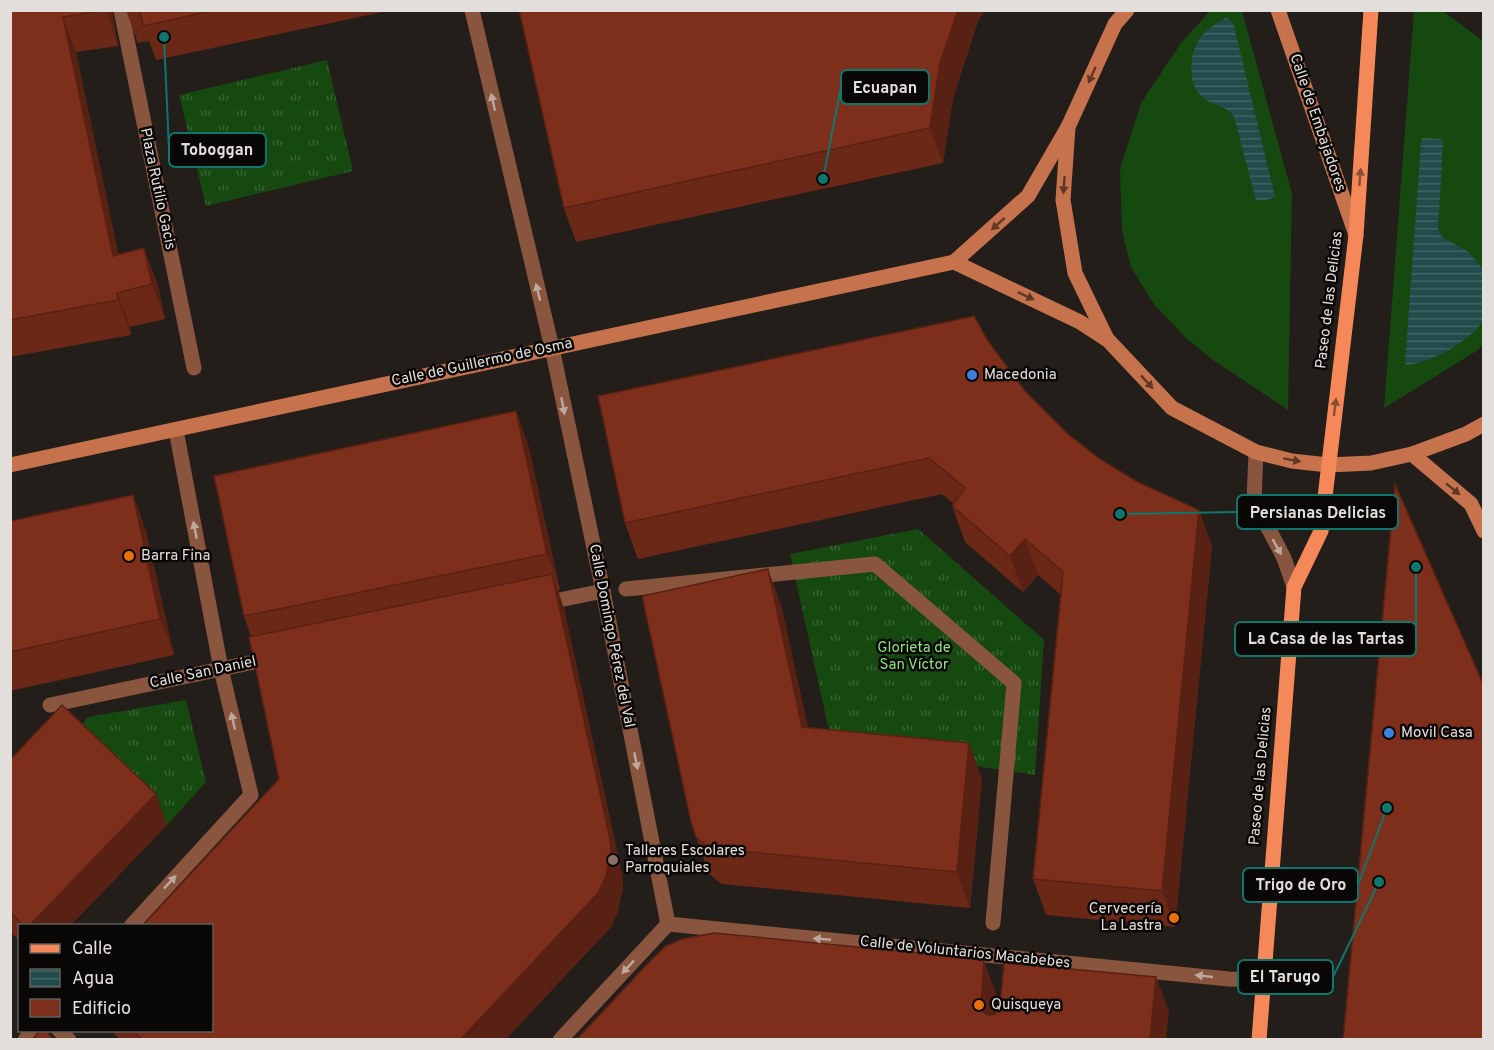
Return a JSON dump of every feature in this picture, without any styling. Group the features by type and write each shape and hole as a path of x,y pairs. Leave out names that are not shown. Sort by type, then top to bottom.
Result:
{"main road":[{"name":"Paseo de las Delicias","path":"1258,1040 1294,587 1321,531 1356,235 1371,10"}],"street":[{"name":"Plaza Rutilio Gacis","path":"121,10 194,368"},
{"path":"472,10 552,348"},
{"name":"Calle de Guillermo de Osma","path":"10,465 954,262 1028,196 1068,127 1117,17 1127,10"},
{"name":"Calle de Embajadores","path":"1278,10 1356,235"},
{"path":"1068,127 1063,200 1075,273 1107,339"},
{"path":"954,262 1080,322 1107,339 1172,408 1256,452 1292,461 1328,465 1371,464 1412,454 1466,434 1484,424"},
{"name":"Calle Domingo Pérez del Val","path":"552,348 603,591 668,924"},
{"path":"132,924 251,795 220,669 176,430"},
{"name":"Paseo de las Delicias","path":"1256,452 1254,501 1284,558 1294,587"},
{"path":"1412,454 1471,504 1484,531"},
{"path":"626,589 875,564 1014,683 993,923"},
{"path":"530,606 603,591"},
{"name":"Calle San Daniel","path":"50,705 287,656"},
{"path":"560,1040 668,924"},
{"name":"Calle de Voluntarios Macabebes","path":"668,924 1229,979 1263,980"},
{"path":"1008,974 1010,957"}],"green space":[{"path":"1210,11 1242,11 1292,194 1288,410 1213,360 1186,338 1153,303 1131,267 1122,231 1120,169 1141,103 1181,43"},
{"path":"1414,11 1443,11 1483,41 1483,344 1478,350 1384,408"},
{"path":"327,60 353,171 206,206 179,95"},
{"name":"Glorieta de San Víctor","path":"918,529 1044,640 1035,775 832,744 790,554"},
{"path":"186,700 206,782 167,825 73,736 88,717"}],"water":[{"path":"1226,18 1233,22 1275,197 1266,200 1256,200 1234,117 1227,110 1200,95 1193,82 1192,59 1200,38 1212,26"},
{"path":"1423,138 1441,139 1443,142 1438,229 1442,237 1469,252 1483,269 1485,311 1480,325 1463,341 1439,355 1407,365 1405,363"}],"building":[{"path":"10,10 106,10 63,17 113,256 144,248 152,284 117,293 118,300 10,320"},
{"path":"140,10 215,10 143,26"},
{"path":"519,10 958,10 940,63 930,128 564,208"},
{"path":"974,316 988,341 1025,391 1068,434 1100,459 1138,482 1199,510 1162,891 1033,879 1063,572 1025,539 1010,556 952,506 965,488 929,458 625,523 598,396"},
{"path":"516,411 547,554 244,616 214,476"},
{"path":"1395,484 1484,686 1484,1040 1343,1040"},
{"path":"133,495 160,619 10,652 10,521"},
{"path":"768,569 802,727 969,743 957,872 709,848 696,837 642,596"},
{"path":"552,574 611,852 606,876 598,893 460,1040 142,1040 135,1032 213,1032 213,924 144,924 279,779 249,637"},
{"path":"62,705 156,794 31,924 22,924 10,912 10,760"},
{"path":"714,933 982,959 984,961 981,1005 984,1013 989,1015 995,1014 1000,1007 1004,963 1156,977 1150,1040 576,1040 666,946 682,939"},
{"path":"38,1032 47,1032 54,1040 32,1040"}],"place":[{"name":"Toboggan","path":"164,37"},
{"name":"Ecuapan","path":"823,179"},
{"name":"Macedonia","path":"972,375"},
{"name":"Persianas Delicias","path":"1120,514"},
{"name":"Barra Fina","path":"129,556"},
{"name":"La Casa de las Tartas","path":"1416,567"},
{"name":"Movil Casa","path":"1389,733"},
{"name":"Trigo de Oro","path":"1387,808"},
{"name":"Talleres Escolares Parroquiales","path":"613,860"},
{"name":"El Tarugo","path":"1379,882"},
{"name":"Cervecería La Lastra","path":"1174,918"},
{"name":"Quisqueya","path":"979,1005"}]}
